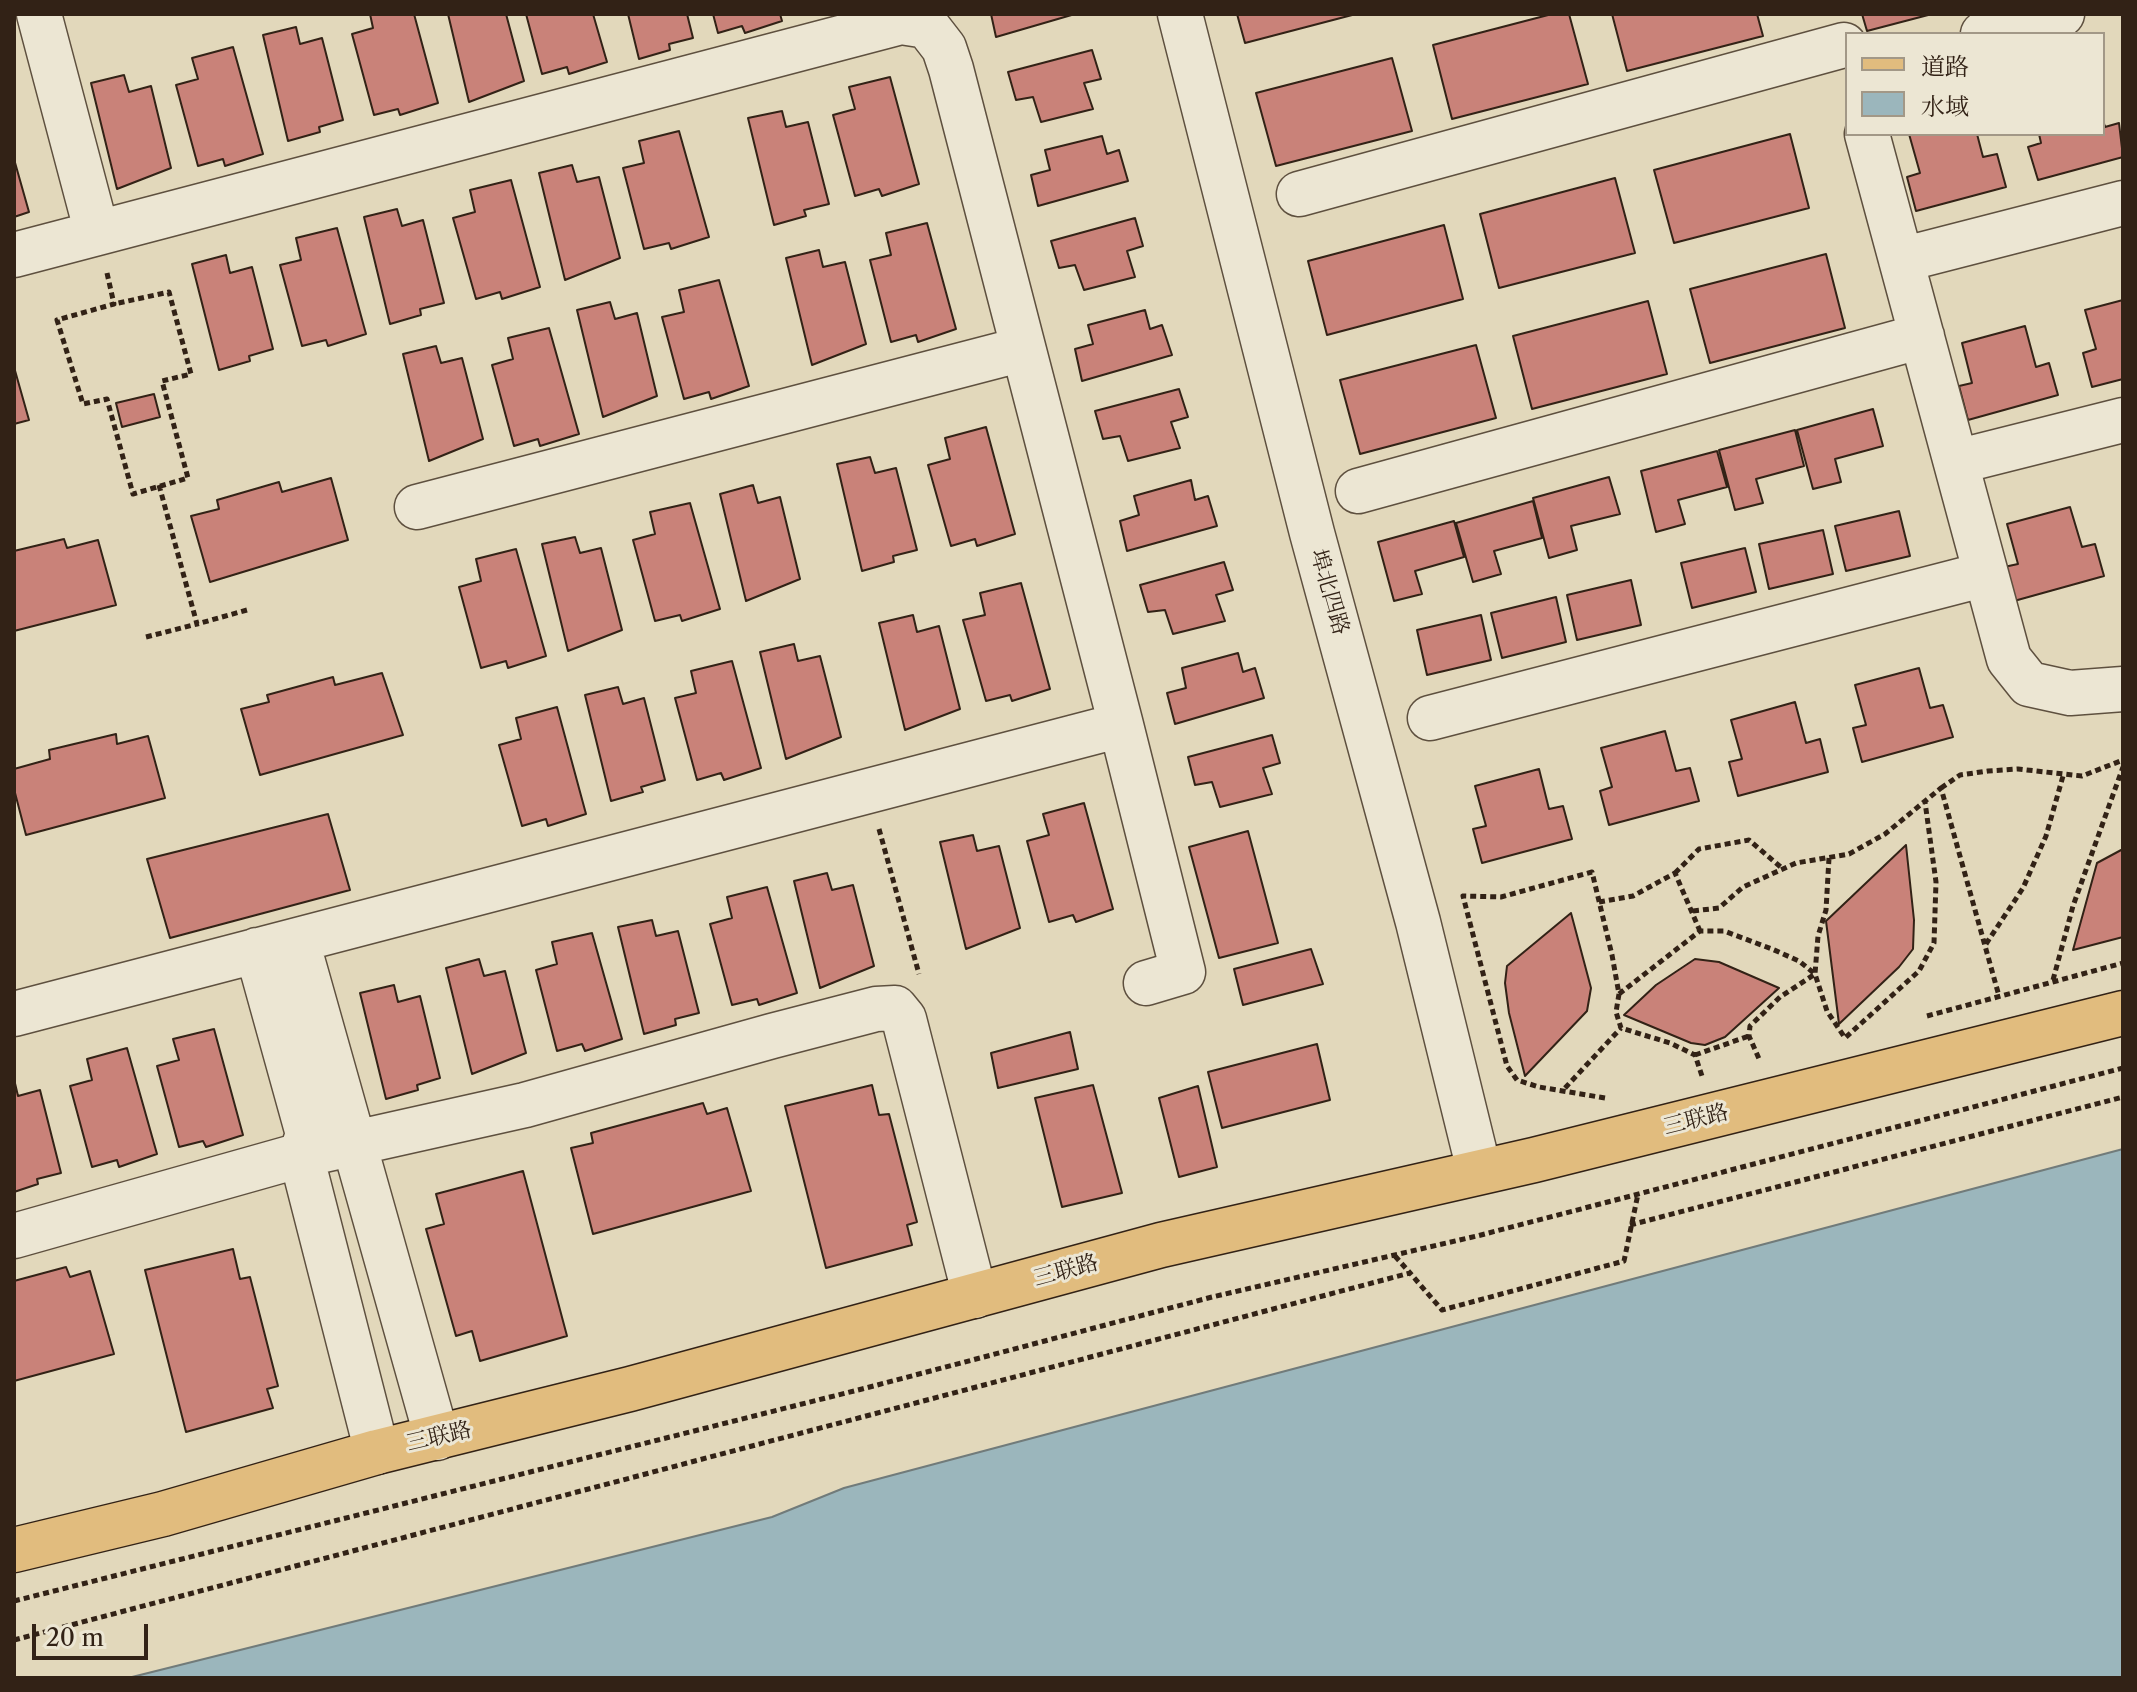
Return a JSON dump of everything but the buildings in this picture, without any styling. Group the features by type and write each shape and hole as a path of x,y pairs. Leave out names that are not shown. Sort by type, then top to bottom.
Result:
{"main road":[{"name":"三联路","path":"14,1550 163,1514 377,1452 1161,1245 2123,1013"}],"street":[{"path":"39,14 97,233"},
{"name":"埠北四路","path":"1180,14 1312,533 1418,922 1479,1170"},
{"path":"1991,32 2062,14"},
{"path":"14,255 901,22 927,26 944,48 1183,972 1146,983"},
{"path":"1299,194 1842,39"},
{"path":"1868,136 2009,659 2029,684 2070,693 2123,689"},
{"path":"1901,260 2123,203"},
{"path":"1358,491 1922,336"},
{"path":"417,507 1023,349"},
{"path":"1956,462 2123,420"},
{"path":"1430,718 1986,574"},
{"path":"14,1014 1121,725"},
{"path":"277,946 357,1144 437,1438"},
{"path":"277,946 308,1134 301,1155 377,1452"},
{"path":"14,1236 301,1155 525,1105 876,1009 895,1008 904,1019 975,1296"}],"path":[{"path":"97,233 114,304"},
{"path":"169,292 191,374 162,381 188,478 133,494 107,399 83,404 57,320 114,304 169,292"},
{"path":"159,485 197,624"},
{"path":"146,637 247,610"},
{"path":"1693,911 1719,908 1743,887 1783,869 1849,854 1885,834 1960,775 2018,769 2082,776 2123,760"},
{"path":"2053,980 2073,906 2123,767"},
{"path":"1985,945 2023,888 2046,836 2063,776"},
{"path":"1941,788 1999,996"},
{"path":"869,790 922,984"},
{"path":"1845,1038 1919,971 1934,943 1936,882 1925,802"},
{"path":"1599,902 1633,896 1675,874 1699,849 1749,840 1783,869"},
{"path":"1829,858 1826,910 1818,936 1815,974 1827,1011 1845,1038"},
{"path":"1616,1100 1517,1080 1507,1066 1463,896 1501,897 1592,872 1619,994 1616,1012 1621,1028"},
{"path":"1675,874 1700,931"},
{"path":"1619,994 1700,931 1724,931 1760,944 1799,961 1815,974"},
{"path":"1922,1017 2123,963"},
{"path":"1760,1061 1749,1036 1750,1026 1815,974"},
{"path":"1621,1028 1670,1043 1695,1055 1749,1036"},
{"path":"1565,1089 1621,1028"},
{"path":"1831,1042 1860,1034"},
{"path":"1695,1055 1702,1076"},
{"path":"1746,1065 1774,1057"},
{"path":"14,1601 253,1544 1212,1297 1638,1194 2123,1068"},
{"path":"1688,1080 1717,1073"},
{"path":"1630,1225 2123,1097"},
{"path":"1394,1255 1442,1310 1624,1261 1638,1194"},
{"path":"14,1640 1410,1273"}],"water":[{"path":"2123,1149 2123,1678 128,1678 772,1517 844,1488"}]}
